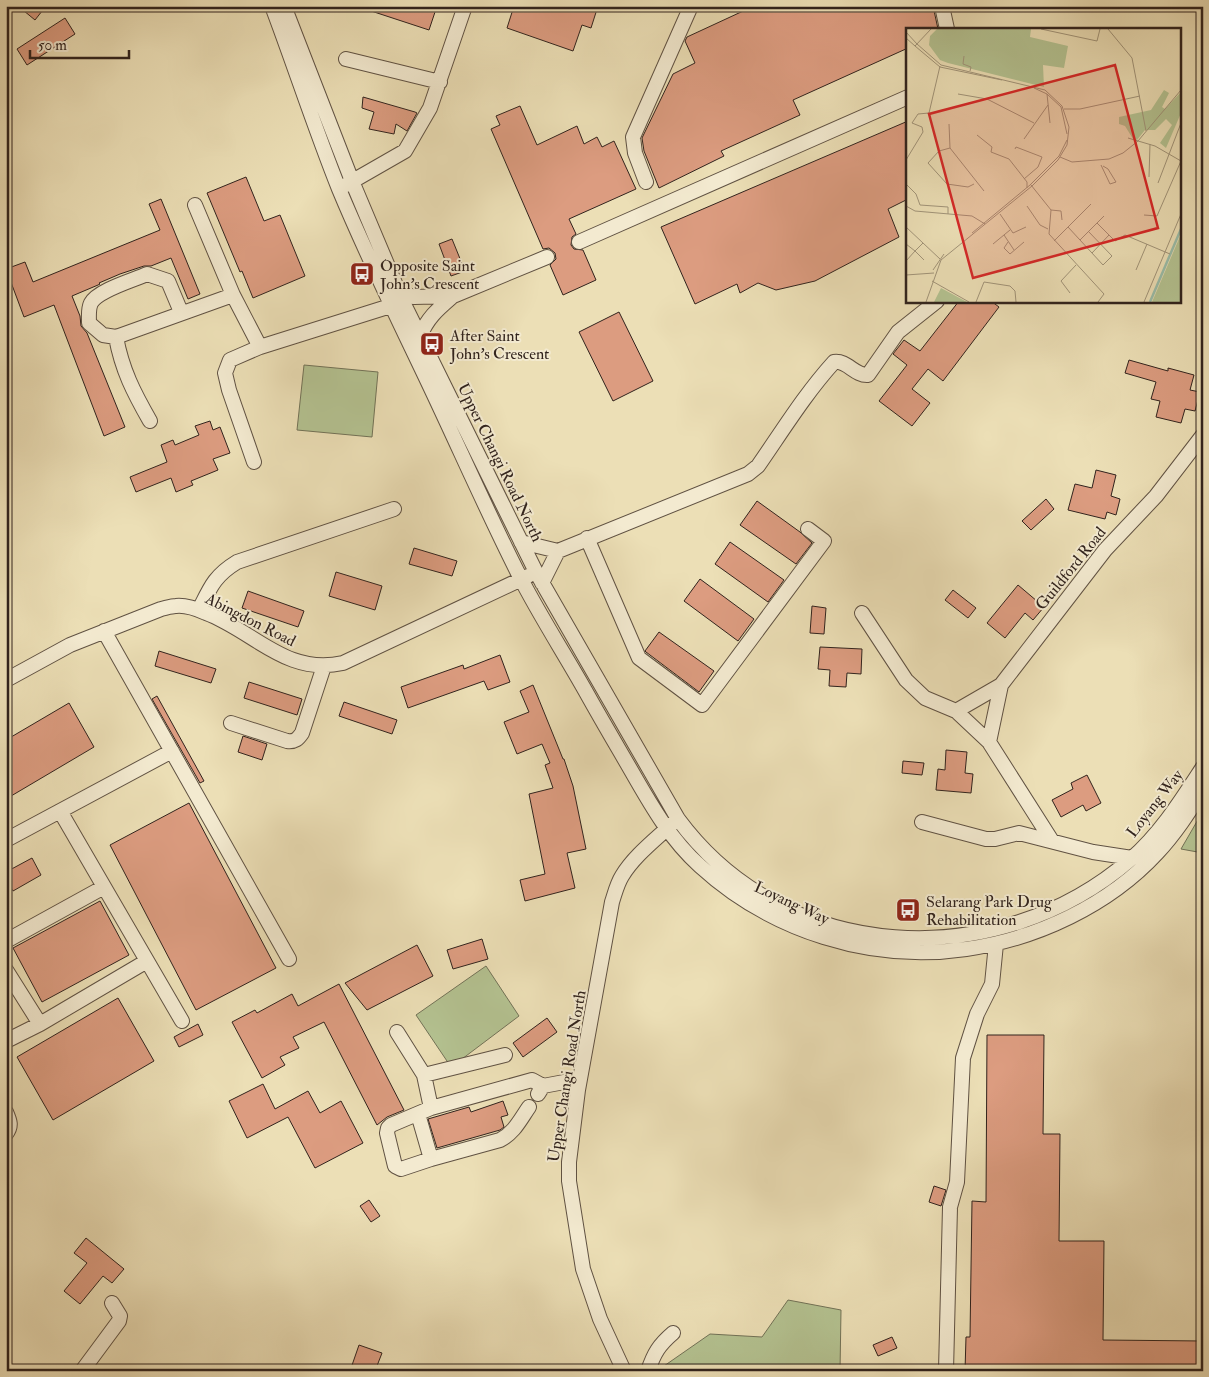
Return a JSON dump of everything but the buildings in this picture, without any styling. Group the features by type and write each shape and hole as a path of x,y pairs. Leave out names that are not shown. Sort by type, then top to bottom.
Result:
{"street":[{"name":"Upper Changi Road North","path":"272,6 339,189 398,300 420,336 539,578 678,819 632,863 616,888 580,1079 569,1162 571,1200 583,1269 600,1319 624,1371"},
{"name":"Upper Changi Road North","path":"284,6 398,300 521,579 654,811 683,849"},
{"path":"339,189 405,151 430,108 465,6"},
{"path":"646,182 634,153 632,137 691,6"},
{"path":"942,6 947,28"},
{"path":"346,59 440,82"},
{"path":"579,242 906,98"},
{"path":"196,205 233,294 260,348"},
{"path":"420,336 431,315 453,296 546,256"},
{"path":"181,312 168,281 147,274 105,292 90,304 88,315 90,323 103,335 116,337 233,294"},
{"path":"254,462 225,373 230,360 398,300 414,297 453,296"},
{"path":"539,578 558,551 652,514 754,470 820,378 834,362 843,363 862,375 868,375 898,332 936,302"},
{"path":"116,337 120,359 129,384 150,421"},
{"name":"Guildford Road","path":"956,711 1001,685 1105,550 1156,496 1203,435"},
{"path":"199,610 211,586 223,570 237,562 394,509"},
{"path":"587,538 639,658 702,705 824,541 808,529"},
{"path":"521,542 558,551"},
{"name":"Abingdon Road","path":"6,680 70,645 168,607 176,606 199,610 215,616 285,657 303,663 324,666 343,663 521,579 539,578"},
{"path":"862,613 906,680 925,698 956,711 989,742 1052,841"},
{"path":"104,631 289,959"},
{"path":"231,723 287,741 298,739 302,733 324,666"},
{"path":"989,742 1001,685"},
{"path":"6,840 172,751"},
{"name":"Loyang Way","path":"678,819 696,842 726,870 772,902 826,925 894,937 917,938 968,935 1015,924 1040,914 1072,899 1111,875 1132,858 1155,835 1203,766"},
{"name":"Loyang Way","path":"683,849 715,879 743,899 797,927 829,939 859,946 896,952 948,952 1020,938 1068,917 1095,902 1127,881 1144,866 1174,833 1203,790"},
{"path":"60,812 182,1020"},
{"path":"922,822 986,839 995,839 1019,833 1093,852 1132,858"},
{"path":"6,941 104,887"},
{"path":"946,1371 950,1208 957,1182 963,1058 977,1014 992,984 996,944"},
{"path":"6,1041 40,1024 147,960"},
{"path":"6,970 40,1024"},
{"path":"397,1032 424,1075 425,1111 431,1159"},
{"path":"424,1075 505,1055"},
{"path":"529,1108 508,1136 500,1140 400,1169 395,1166 387,1133 388,1128 425,1111 532,1080 540,1090 580,1079"},
{"path":"6,1112 10,1123 6,1134"},
{"path":"82,1371 119,1321 120,1316 112,1303"},
{"path":"648,1371 659,1345 674,1333"}],"green space":[{"path":"304,365 378,372 372,437 297,430"},
{"path":"1203,811 1203,853 1181,849"},
{"path":"486,966 519,1016 462,1059 449,1064 416,1015"},
{"path":"788,1300 841,1310 840,1371 661,1371 664,1366 710,1334 762,1337"}],"place":[{"name":"Opposite Saint John's Crescent","path":"362,274"},
{"name":"After Saint John's Crescent","path":"432,344"},
{"name":"Selarang Park Drug Rehabilitation","path":"908,910"}]}
